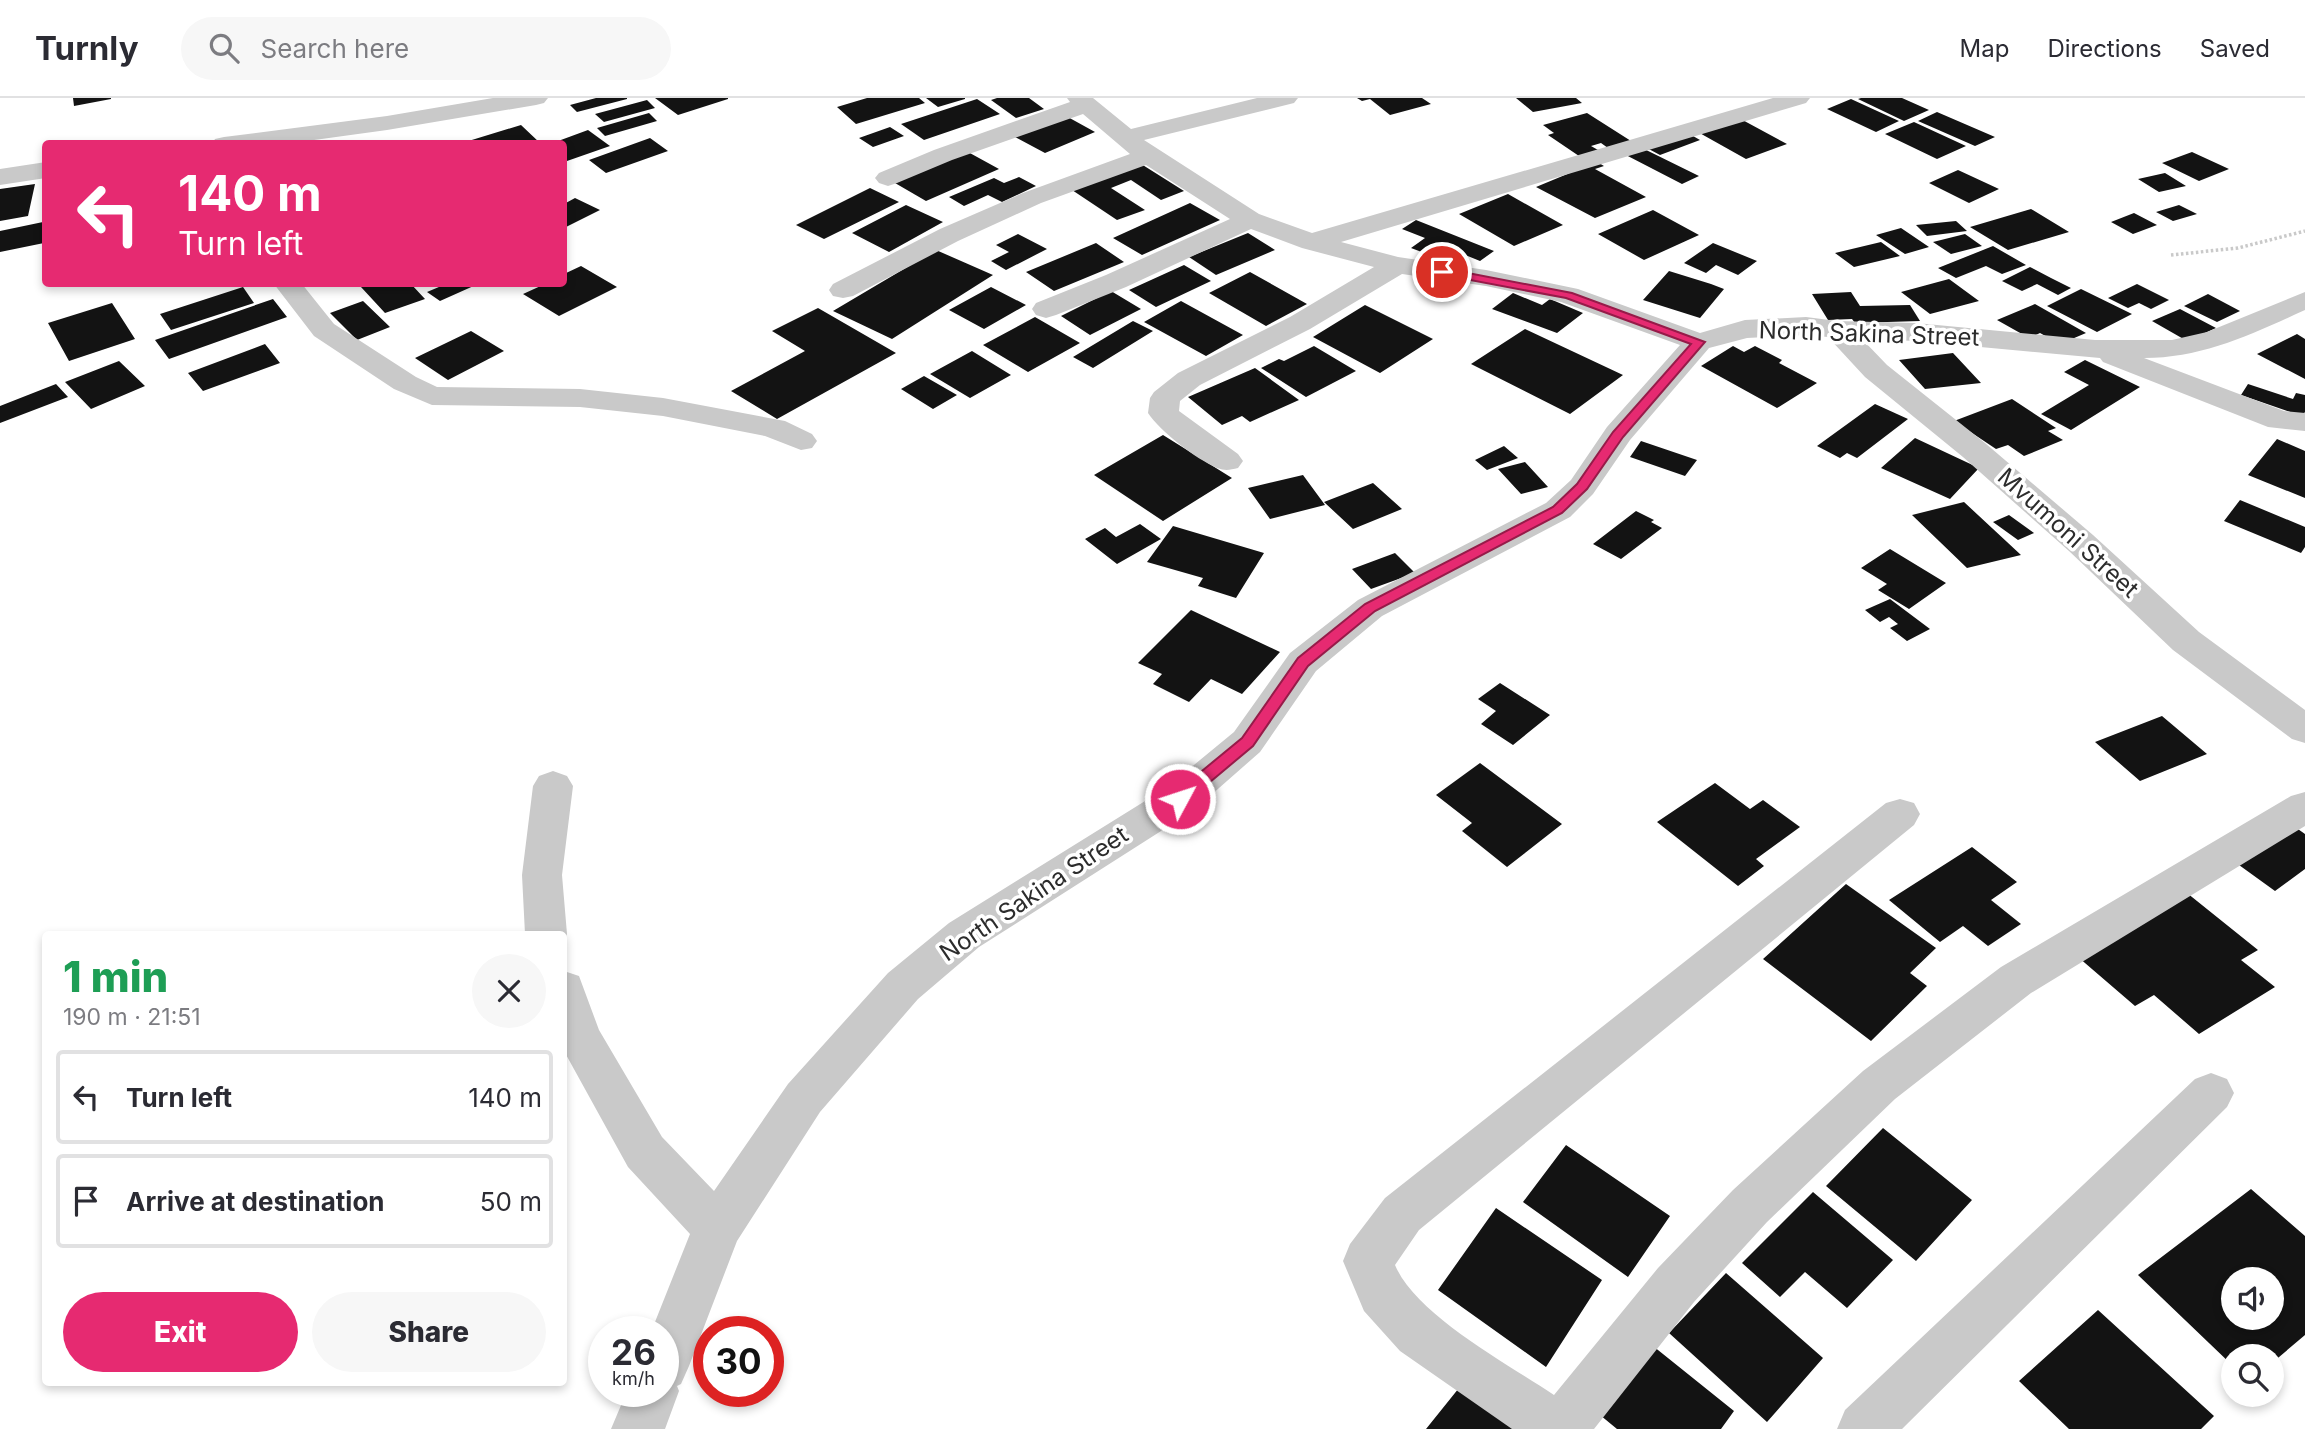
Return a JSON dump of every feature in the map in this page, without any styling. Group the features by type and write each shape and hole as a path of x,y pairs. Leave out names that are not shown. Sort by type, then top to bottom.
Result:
{"street":[{"path":"279,140 320,137 536,98"},
{"path":"1124,138 1286,98"},
{"path":"1311,242 1798,98"},
{"path":"888,178 1082,101 1148,156 1250,220 1311,242 1397,265 1486,278 1568,295 1699,342"},
{"path":"843,290 949,235 1032,198 1148,156"},
{"path":"0,177 42,171"},
{"path":"1046,309 1116,281 1250,220"},
{"path":"1227,461 1180,429 1163,413 1165,398 1189,379 1300,323 1397,265"},
{"path":"290,287 324,330 405,383 432,396 580,398 663,407 774,428 801,441"},
{"name":"North Sakina Street","path":"679,1325 717,1228 804,1098 903,986 964,935 1180,799 1247,742 1303,662 1370,608 1558,510 1582,486 1618,434 1699,342 1745,329 1806,326 1837,330 1916,332 2095,349 2172,349 2216,340 2305,300"},
{"name":"Mvumoni Street","path":"1837,330 1876,371 1974,450 2071,534 2186,641 2305,729"},
{"path":"2095,349 2279,420 2305,422"},
{"path":"546,931 542,875 553,786"},
{"path":"1900,814 1402,1214 1368,1261 1382,1294 1418,1333 1559,1429 1676,1286 1740,1216 1879,1085 2016,980 2305,807"},
{"path":"567,999 578,1035 645,1152 717,1228"},
{"path":"1864,1429 2211,1093"},
{"path":"638,1429 647,1407"}],"path":[{"path":"2171,255 2209,253 2259,245 2305,231"}],"building":[{"path":"73,98 111,98 111,99 74,106"},
{"path":"596,98 627,99 577,112 570,105"},
{"path":"655,98 728,98 728,99 678,115"},
{"path":"867,98 919,98 925,103 856,124 837,107"},
{"path":"926,98 965,98 965,99 938,107"},
{"path":"1029,98 1044,109 1016,118 991,100"},
{"path":"1357,98 1422,98 1431,104 1390,115 1370,99 1362,101"},
{"path":"1516,98 1576,98 1582,103 1533,112"},
{"path":"1902,98 1929,110 1904,121 1858,99"},
{"path":"977,99 1000,114 924,140 901,124"},
{"path":"1851,99 1899,121 1876,132 1827,109"},
{"path":"647,100 655,108 604,122 595,114"},
{"path":"1937,112 1995,137 1975,146 1918,121"},
{"path":"649,113 657,121 605,136 597,128"},
{"path":"1587,113 1631,141 1608,148 1601,143 1591,146 1598,150 1579,156 1548,135 1554,133 1543,125"},
{"path":"1066,116 1095,132 1045,153 1015,137"},
{"path":"1737,117 1787,144 1746,159 1696,131"},
{"path":"1914,122 1966,146 1937,159 1885,134"},
{"path":"521,125 537,140 472,140"},
{"path":"890,127 904,136 873,147 859,138"},
{"path":"588,130 610,146 567,161 567,140 561,140"},
{"path":"1686,132 1700,140 1660,155 1645,147"},
{"path":"650,138 668,151 606,173 589,160"},
{"path":"1638,146 1699,176 1682,184 1622,153"},
{"path":"968,152 999,169 926,201 895,183"},
{"path":"2192,152 2229,169 2199,181 2162,163"},
{"path":"1592,159 1604,166 1595,169 1646,197 1595,218 1536,187 1577,170"},
{"path":"1138,162 1184,191 1161,200 1131,180 1111,188 1145,210 1117,220 1069,188"},
{"path":"1958,170 1999,189 1969,203 1929,183"},
{"path":"2165,173 2186,186 2159,192 2138,179"},
{"path":"1019,177 1036,186 1002,202 988,195 964,206 949,197 994,178 1004,183"},
{"path":"35,184 28,216 0,221 0,189"},
{"path":"870,188 899,202 824,239 796,225"},
{"path":"1508,194 1563,225 1514,246 1459,214"},
{"path":"575,198 600,210 567,226 567,202"},
{"path":"1190,203 1220,220 1142,255 1113,238"},
{"path":"906,205 943,222 889,252 852,233"},
{"path":"2179,205 2197,214 2173,221 2156,212"},
{"path":"2031,209 2069,232 2008,250 1970,227"},
{"path":"1653,210 1699,235 1644,260 1598,234"},
{"path":"2134,213 2157,225 2133,234 2111,222"},
{"path":"1416,220 1494,251 1480,261 1448,248 1435,257 1411,248 1425,238 1402,229"},
{"path":"1956,221 1967,231 1927,236 1916,225"},
{"path":"42,222 42,243 0,252 0,231"},
{"path":"1901,228 1929,247 1905,254 1876,235"},
{"path":"1248,233 1275,250 1216,275 1189,257"},
{"path":"1018,234 1047,249 1006,270 991,261 1009,252 996,245"},
{"path":"1965,234 1982,246 1951,254 1933,242"},
{"path":"1881,242 1900,256 1854,267 1835,253"},
{"path":"1096,243 1124,262 1054,291 1026,272"},
{"path":"1713,243 1757,261 1738,275 1716,265 1706,273 1684,263"},
{"path":"1993,246 2026,265 2002,274 1986,266 1956,278 1938,268"},
{"path":"936,250 993,275 892,339 833,311"},
{"path":"1184,265 1211,281 1156,307 1129,290"},
{"path":"581,266 617,287 559,316 523,294 538,287 567,287 567,273"},
{"path":"2030,267 2071,288 2058,295 2037,284 2022,291 2002,281"},
{"path":"1669,271 1724,289 1700,318 1643,300"},
{"path":"1250,272 1307,304 1266,326 1209,293"},
{"path":"1949,279 1979,301 1930,314 1901,292"},
{"path":"2137,284 2169,300 2151,309 2139,303 2128,308 2108,298"},
{"path":"243,287 254,303 171,330 160,314"},
{"path":"361,287 414,287 425,299 385,313"},
{"path":"439,287 471,287 440,301 427,292"},
{"path":"991,287 1026,305 984,329 949,310"},
{"path":"2081,289 2132,314 2097,332 2047,306"},
{"path":"1111,291 1141,309 1090,335 1061,316"},
{"path":"1851,292 1860,306 1910,305 1920,321 1855,323 1852,319 1828,320 1812,294"},
{"path":"1513,293 1542,305 1550,299 1583,313 1557,333 1492,309"},
{"path":"2208,294 2240,311 2217,322 2184,306"},
{"path":"273,299 287,317 169,359 155,340"},
{"path":"363,301 390,327 357,340 330,313"},
{"path":"1181,301 1243,335 1206,356 1144,322"},
{"path":"112,303 135,339 69,361 48,323"},
{"path":"2035,304 2086,333 2060,344 2040,333 2029,338 1997,320"},
{"path":"1365,305 1433,339 1380,373 1313,337"},
{"path":"818,308 896,353 777,419 731,391 805,351 772,331"},
{"path":"2180,309 2216,328 2187,341 2152,321"},
{"path":"1035,317 1080,343 1028,372 983,345"},
{"path":"1133,321 1153,331 1093,368 1073,357"},
{"path":"1525,329 1623,375 1570,414 1471,364"},
{"path":"471,331 504,351 448,380 415,358"},
{"path":"2297,334 2305,339 2305,379 2257,354"},
{"path":"265,344 280,363 203,391 188,373"},
{"path":"1314,346 1356,371 1306,397 1261,368 1279,359 1284,361"},
{"path":"1733,346 1744,352 1755,346 1782,360 1779,363 1817,383 1777,408 1701,366"},
{"path":"972,351 1011,375 970,398 930,374"},
{"path":"1953,353 1981,383 1925,389 1899,360"},
{"path":"2085,360 2140,387 2071,430 2041,414 2089,385 2064,372"},
{"path":"119,361 145,386 91,409 65,382"},
{"path":"1255,368 1299,400 1250,422 1242,416 1222,425 1188,397"},
{"path":"924,376 957,395 933,409 901,389"},
{"path":"56,384 68,397 0,423 0,406"},
{"path":"2248,384 2293,399 2296,393 2305,395 2305,412 2302,416 2241,395"},
{"path":"2012,399 2056,428 2048,431 2063,440 2024,456 2008,445 1996,449 1954,421"},
{"path":"1875,404 1908,419 1857,458 1847,453 1840,458 1817,446"},
{"path":"1163,435 1232,478 1163,521 1094,475"},
{"path":"1915,438 1979,468 1950,499 1881,468"},
{"path":"2277,439 2305,451 2305,498 2248,475"},
{"path":"1641,441 1697,460 1685,476 1630,457"},
{"path":"1504,446 1518,458 1487,470 1475,460"},
{"path":"1525,462 1548,487 1521,494 1498,469"},
{"path":"1303,475 1325,505 1270,519 1248,488"},
{"path":"1373,483 1402,509 1353,529 1324,502"},
{"path":"2240,500 2305,527 2305,547 2301,553 2224,521"},
{"path":"1964,502 2021,555 1967,568 1912,515"},
{"path":"1636,511 1654,520 1651,522 1662,528 1621,559 1593,544"},
{"path":"2009,515 2034,533 2018,540 1993,522"},
{"path":"1140,524 1161,539 1117,564 1085,539 1105,528 1116,537"},
{"path":"1173,526 1264,553 1236,598 1198,586 1203,578 1147,562"},
{"path":"1890,549 1946,583 1909,609 1878,590 1887,584 1861,568"},
{"path":"1395,553 1415,573 1371,589 1352,569"},
{"path":"1890,599 1930,629 1907,641 1890,628 1898,624 1889,617 1880,622 1865,610"},
{"path":"1191,610 1280,652 1242,694 1211,679 1189,702 1153,684 1162,674 1138,663"},
{"path":"1500,683 1550,715 1513,745 1481,724 1496,711 1478,699"},
{"path":"2162,716 2207,754 2140,781 2095,742"},
{"path":"1480,763 1562,824 1507,867 1462,831 1472,823 1436,795"},
{"path":"1715,783 1750,809 1763,800 1800,827 1756,859 1764,866 1738,886 1657,822"},
{"path":"2295,827 2305,834 2305,869 2275,891 2239,865"},
{"path":"1972,847 2017,882 1991,900 2021,924 1988,946 1963,926 1940,942 1889,900"},
{"path":"1846,884 1936,948 1910,973 1927,986 1871,1041 1763,959"},
{"path":"2187,893 2258,950 2241,960 2275,987 2199,1034 2154,995 2135,1006 2078,957"},
{"path":"1883,1128 1972,1200 1916,1261 1826,1186"},
{"path":"1566,1145 1670,1216 1628,1277 1523,1202"},
{"path":"2251,1189 2305,1236 2305,1335 2284,1353 2284,1344 2221,1344 2221,1355 2138,1275"},
{"path":"1813,1192 1893,1260 1847,1308 1805,1272 1780,1297 1742,1263"},
{"path":"1496,1208 1602,1280 1546,1367 1438,1290"},
{"path":"1726,1273 1823,1358 1767,1422 1669,1333"},
{"path":"2098,1310 2214,1416 2201,1429 2069,1429 2019,1381"},
{"path":"1653,1346 1734,1411 1721,1429 1617,1429 1600,1415"},
{"path":"1467,1378 1528,1429 1426,1429"}],"route":[{"path":"1180,799 1247,742 1303,662 1370,608 1558,510 1582,486 1618,434 1699,342 1568,295 1442,272"}]}
